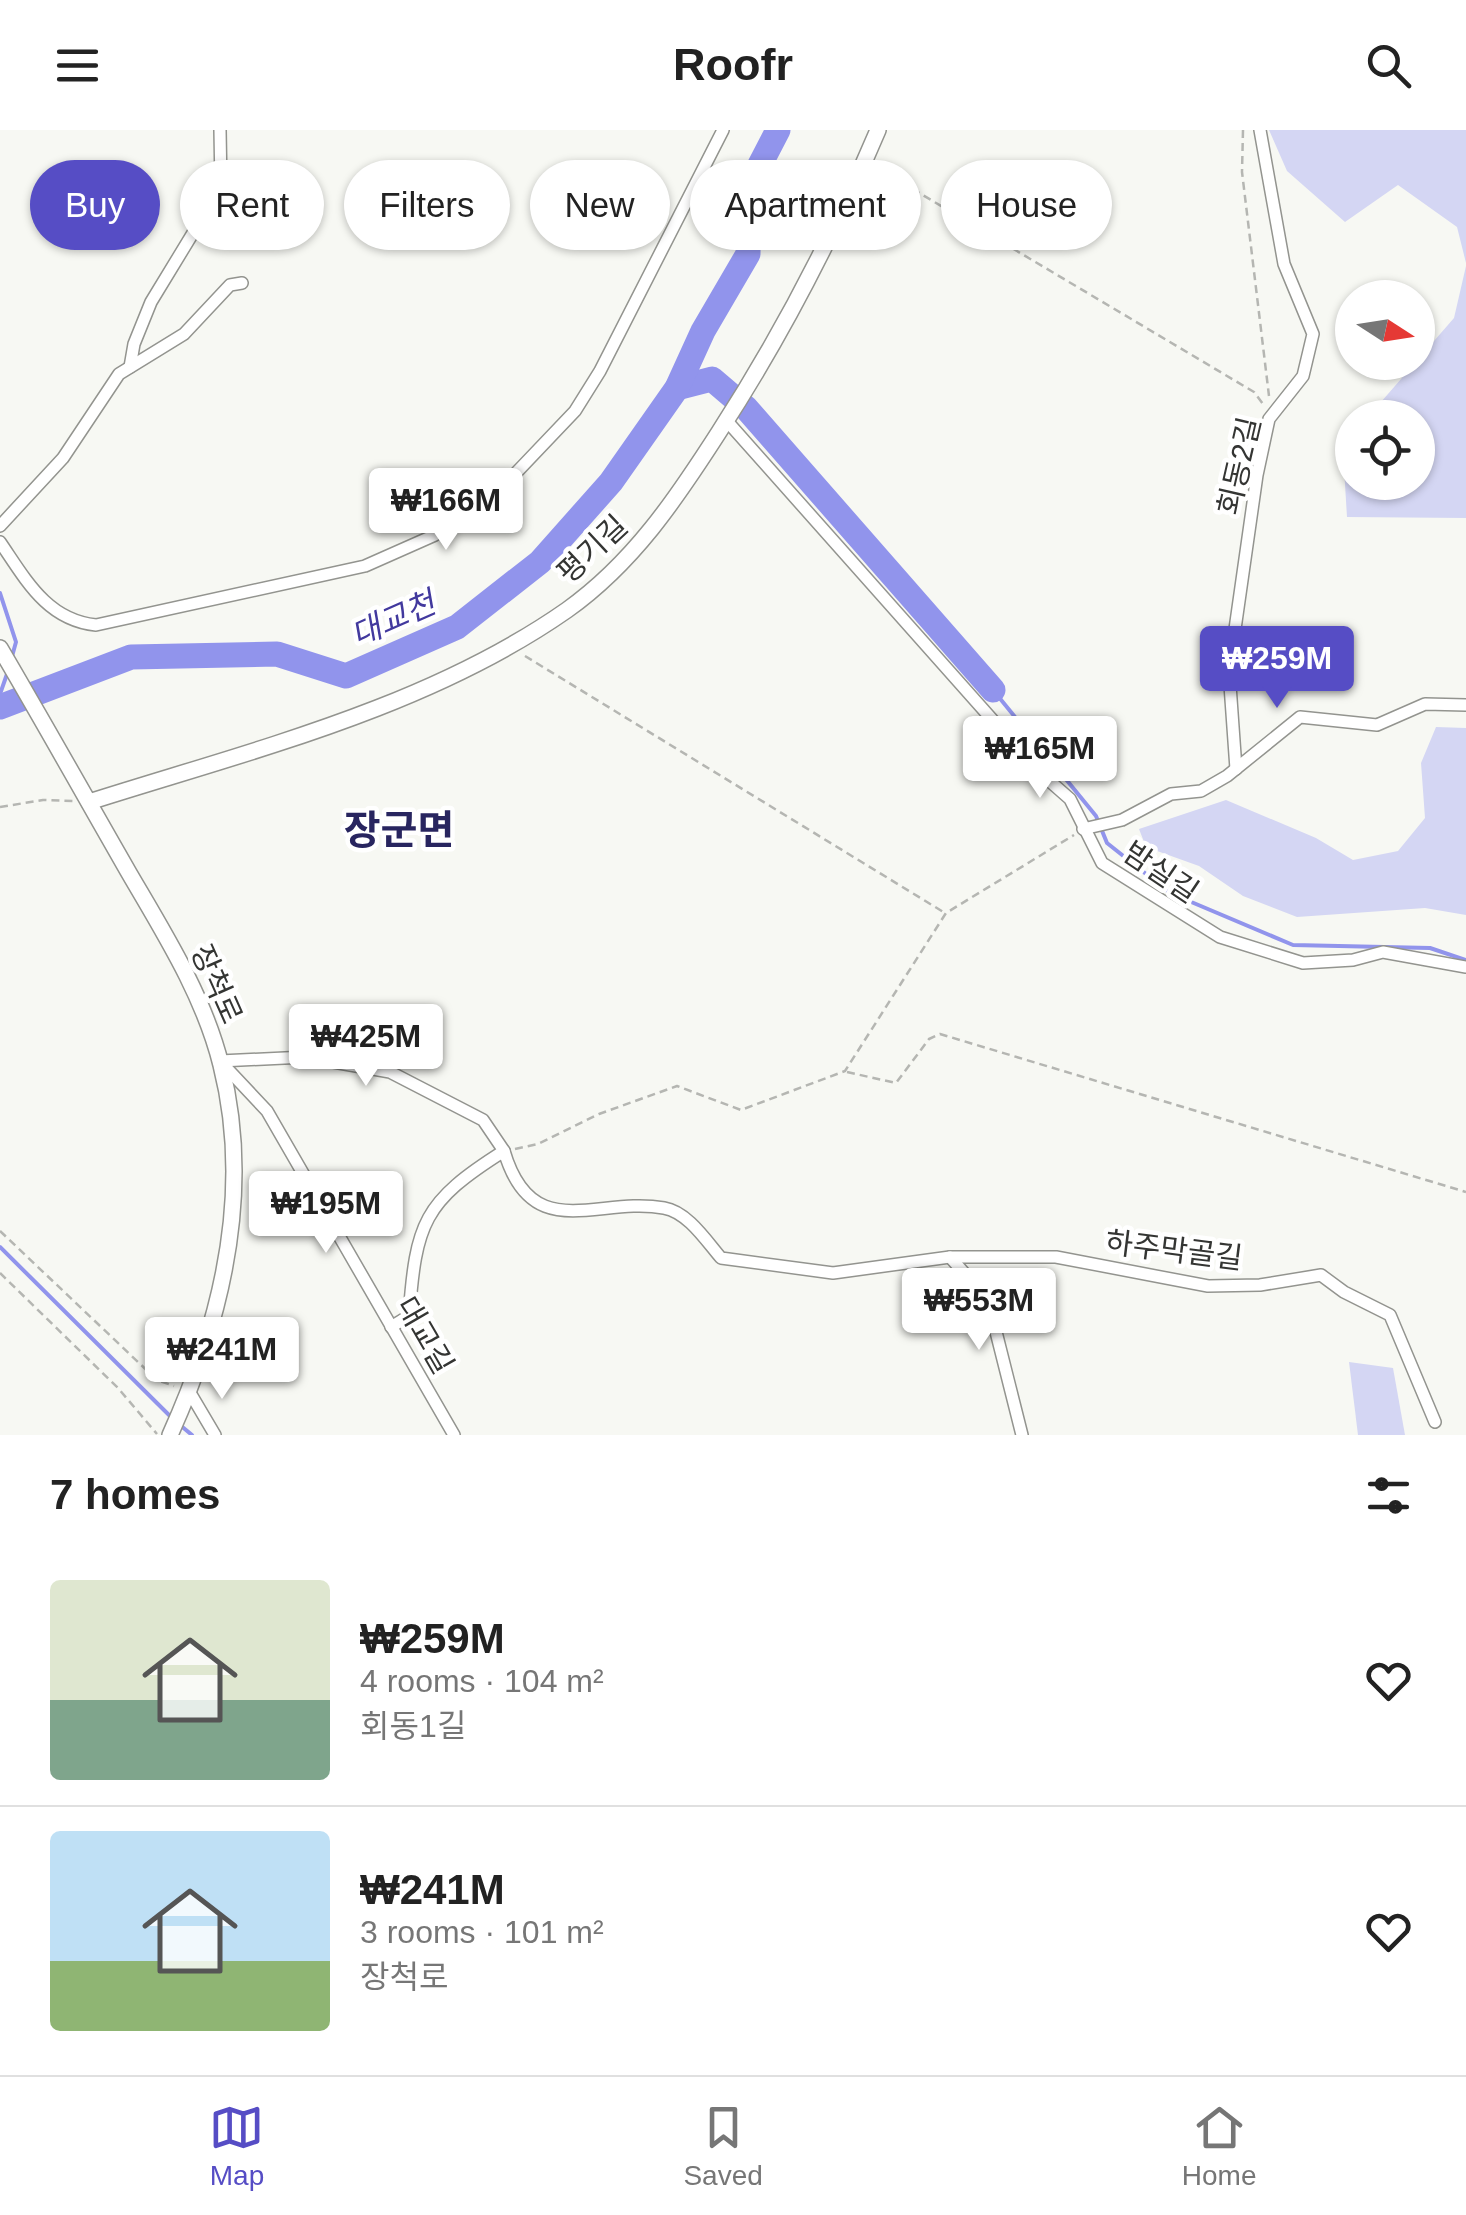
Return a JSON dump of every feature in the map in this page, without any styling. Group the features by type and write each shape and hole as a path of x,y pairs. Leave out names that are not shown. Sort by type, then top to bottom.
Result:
{"main road":[{"name":"평기길","path":"865,160 878,130"},
{"name":"평기길","path":"89,802 295,737 435,682 568,609 643,542 734,408 826,250"},
{"name":"장척로","path":"0,648 186,974 220,1061 232,1144 231,1227 212,1331 170,1435"}],"street":[{"path":"130,367 134,344 151,302 221,188 220,130"},
{"path":"0,542 47,607 74,622 96,625 365,566 435,536 494,496 575,411 600,371 723,130"},
{"name":"회동2길","path":"1236,769 1230,671 1257,475 1272,415 1303,376 1313,334 1284,264 1260,130"},
{"path":"0,526 63,458 120,374 184,334 230,285 242,283"},
{"name":"밤실길","path":"734,408 1036,770 1070,799 1102,863 1220,937 1303,963 1353,960 1383,952 1466,967"},
{"path":"1086,827 1109,824 1171,794 1200,792 1236,769 1300,717 1377,725 1425,704 1466,704"},
{"name":"하주막골길","path":"220,1061 305,1058 390,1072 483,1120 504,1151 514,1186 541,1204 575,1212 668,1208 692,1225 721,1258 833,1273 950,1257 1056,1258 1208,1286 1260,1285 1322,1275 1344,1292 1390,1315 1435,1422"},
{"name":"대교길","path":"220,1061 266,1111 454,1435"},
{"path":"391,1327 409,1316 414,1254 426,1216 456,1181 504,1151"},
{"path":"950,1257 988,1300 1022,1435"},
{"path":"186,1398 215,1435"}],"path":[{"path":"1243,130 1242,172 1272,415"},
{"path":"921,194 1254,392 1272,415"},
{"path":"506,645 946,914"},
{"path":"0,807 43,800 89,802"},
{"path":"845,1072 946,914 1086,827"},
{"path":"504,1151 538,1144 599,1114 677,1086 741,1110 845,1072 896,1082 929,1039 940,1034 1466,1192"},
{"path":"0,1231 158,1380 186,1398"},
{"path":"0,1273 118,1388 158,1435"}],"shaded area":[{"path":"1269,130 1466,130 1466,263 1457,227 1398,185 1345,222 1287,171"},
{"path":"1466,266 1466,518 1347,517 1346,500 1435,500 1435,400 1383,400 1400,380 1435,380 1435,340 1454,318"},
{"path":"1436,727 1466,728 1466,915 1425,908 1297,917 1243,896 1199,866 1146,847 1139,829 1226,800 1316,838 1353,860 1398,851 1425,818 1421,763"},
{"path":"1349,1362 1393,1368 1405,1435 1358,1435"}],"waterway":[{"name":"대교천","path":"0,707 131,657 277,654 346,676 457,627 540,562 611,482 677,388 703,331 748,254 749,186 778,130"},
{"path":"677,388 712,379 746,408 993,690"},
{"path":"0,593 16,642 11,660"},
{"path":"0,694 7,674"},
{"path":"993,690 1096,816 1107,843 1170,893 1293,945 1430,948 1466,960"},
{"path":"0,1247 173,1419"},
{"path":"180,1425 192,1435"}],"district":[{"name":"장군면","path":"399,830"}]}
